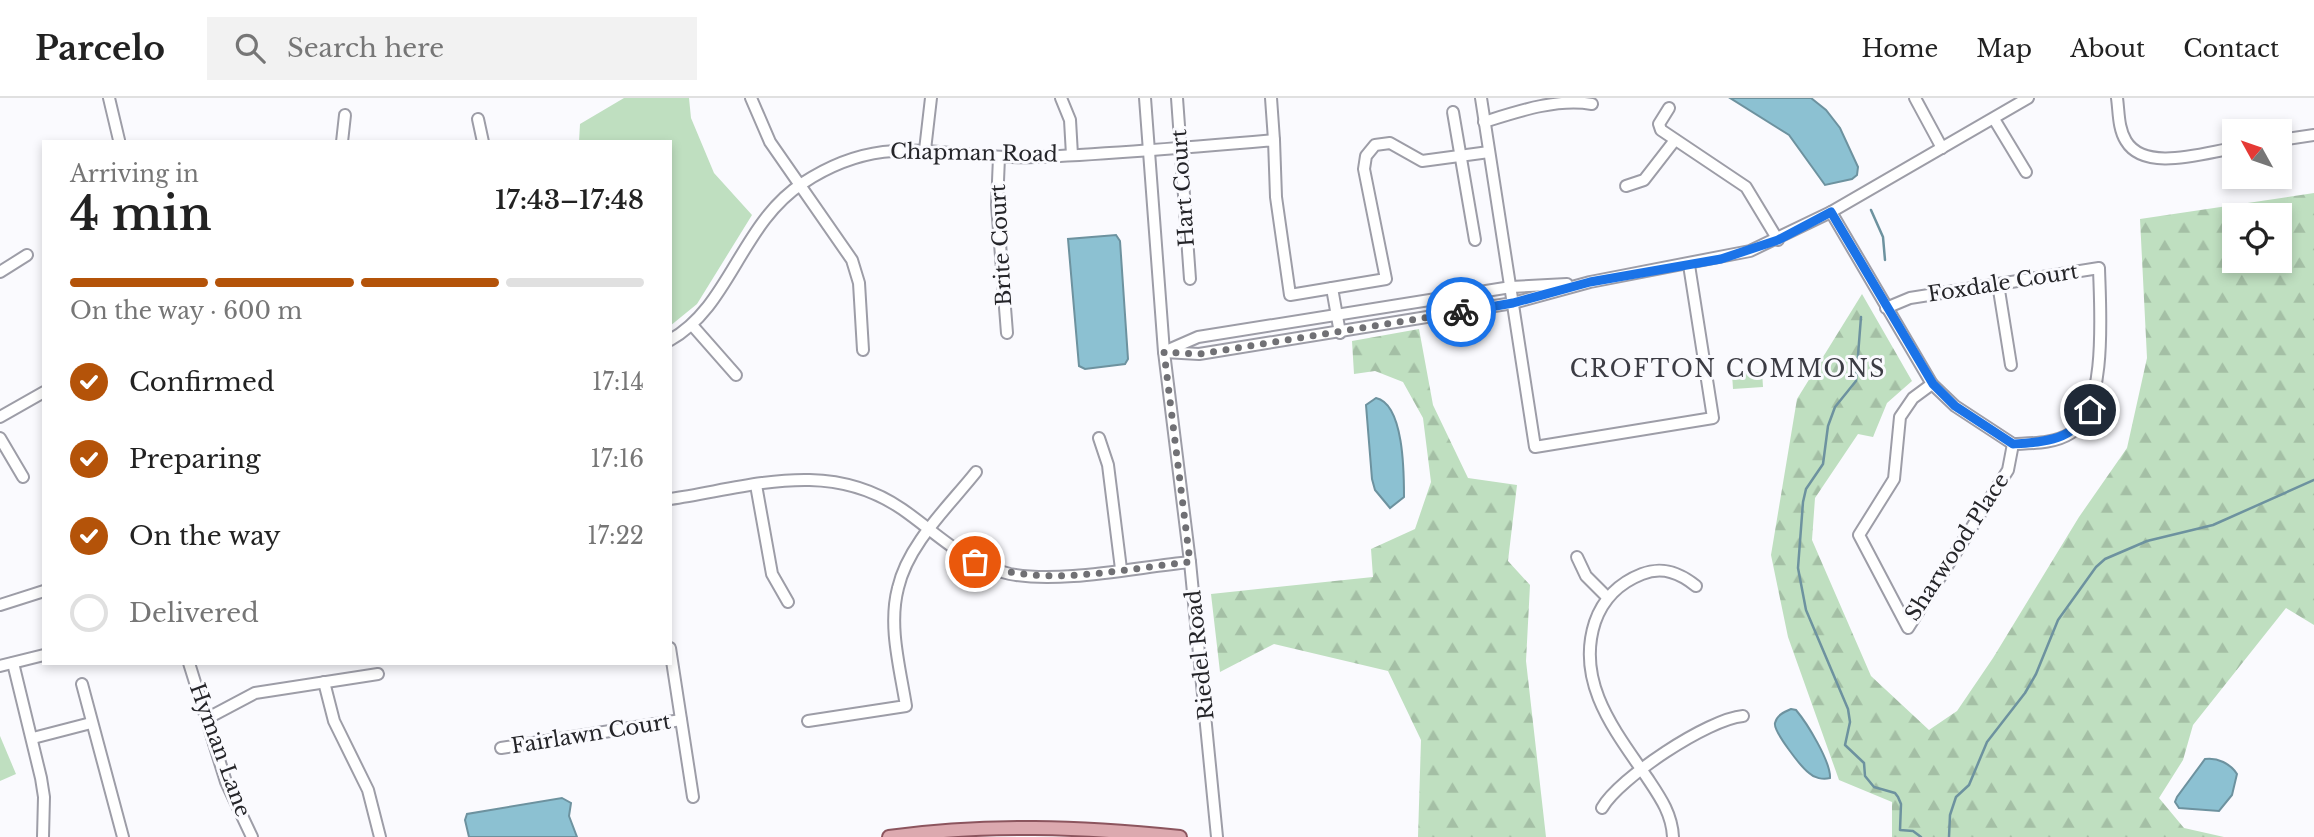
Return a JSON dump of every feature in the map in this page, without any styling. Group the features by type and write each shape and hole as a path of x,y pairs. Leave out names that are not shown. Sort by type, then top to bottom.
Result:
{"main road":[{"path":"889,837 955,830 1042,827 1180,837"}],"street":[{"path":"109,98 119,140"},
{"path":"751,98 761,126 854,264 859,284 863,351"},
{"path":"925,150 931,98"},
{"path":"1061,98 1070,120 1072,155"},
{"name":"Riedel Road","path":"1145,98 1164,352 1190,562 1217,837"},
{"name":"Hart Court","path":"1177,98 1190,279"},
{"path":"1271,98 1276,197 1290,295 1386,279 1364,169 1370,149 1384,142 1422,161 1489,152"},
{"path":"1481,98 1535,447 1713,418 1689,265"},
{"path":"1915,98 1942,148"},
{"path":"1164,352 1199,354 1340,333 1513,303 1590,282 1721,259 1778,240 2028,98"},
{"path":"2117,98 2123,134 2132,149 2140,153 2169,158 2222,150"},
{"path":"1485,122 1560,100 1578,99 1592,104"},
{"path":"1669,108 1658,127 1746,187 1778,240"},
{"path":"1453,112 1475,240"},
{"path":"342,140 345,115"},
{"path":"1994,118 2026,172"},
{"path":"478,119 483,140"},
{"path":"2292,138 2314,135"},
{"name":"Chapman Road","path":"672,339 692,325 709,305 759,225 800,185 828,168 872,153 896,149 999,157 1072,155 1273,140"},
{"path":"1626,186 1644,180 1675,140"},
{"name":"Brite Court","path":"999,157 996,190 1007,333"},
{"path":"1831,212 1933,384 1961,411 2013,444"},
{"path":"0,272 27,255"},
{"name":"Foxdale Court","path":"1886,308 1910,298 2099,268 2100,341 2090,410 2078,428 2061,438 2013,444"},
{"path":"1164,352 1198,337 1337,314 1510,287 1590,282"},
{"path":"1998,284 2011,365"},
{"path":"1332,288 1340,333"},
{"path":"692,325 736,375"},
{"name":"Sharwood Place","path":"1933,384 1913,398 1900,417 1894,479 1859,535 1908,628 2008,470 2013,444"},
{"path":"0,417 42,393"},
{"path":"0,438 23,477"},
{"path":"1099,438 1108,465 1121,569"},
{"path":"808,721 906,706 895,636 895,605 903,572 930,531 976,472"},
{"path":"672,499 815,478 850,483 884,497 975,562 1011,574 1054,576 1190,562"},
{"path":"757,485 772,574 788,602"},
{"path":"1577,557 1586,576 1607,597"},
{"path":"1673,837 1667,810 1600,707 1593,686 1593,630 1607,597 1628,580 1651,571 1679,574 1696,586"},
{"path":"1,605 42,593"},
{"path":"0,666 42,656"},
{"path":"672,661 692,797"},
{"path":"13,663 33,738 44,797 43,837"},
{"name":"Hyman Lane","path":"190,665 226,782 252,837"},
{"path":"206,719 255,694 378,674"},
{"path":"324,682 334,721 368,790 380,837"},
{"path":"82,684 123,837"},
{"path":"1602,808 1614,790 1711,724 1743,716"},
{"name":"Fairlawn Court","path":"501,748 681,720"},
{"path":"33,738 91,723"}],"green space":[{"path":"624,98 689,98 691,118 714,173 752,215 697,304 672,324 672,140 579,140 580,124"},
{"path":"2314,193 2314,625 2286,608 2193,725 2183,760 2159,798 2184,828 2224,837 1892,837 1892,802 1839,780 1788,637 1771,555 1797,399 1862,294 1912,381 1887,403 1873,437 1858,434 1815,498 1812,540 1871,676 1929,730 1957,711 1993,658 2079,517 2127,448 2147,358 2140,219 2222,207 2222,273 2292,273 2292,203 2247,203"},
{"path":"1419,329 1433,405 1468,478 1517,485 1508,561 1530,585 1526,661 1546,837 1418,837 1421,740 1388,671 1274,644 1220,672 1211,594 1373,577 1371,549 1415,529 1431,482 1423,418 1403,382 1375,371 1354,374 1352,341"},
{"path":"1762,372 1763,387 1733,389 1732,374"},
{"path":"0,736 16,774 0,781"}],"water":[{"path":"1730,98 1811,98 1826,110 1840,128 1858,167 1857,175 1852,179 1825,185 1789,135"},
{"path":"1116,235 1120,241 1128,359 1125,364 1085,369 1079,366 1068,239"},
{"path":"1376,398 1385,403 1397,426 1404,472 1404,497 1390,508 1375,490 1372,479 1366,405"},
{"path":"1791,709 1796,710 1818,743 1827,762 1830,778 1819,778 1809,773 1778,733 1776,720"},
{"path":"2205,759 2219,760 2237,774 2232,795 2219,811 2179,808 2175,802 2177,797"},
{"path":"562,798 571,803 569,816 577,837 469,837 465,820 467,814"}],"waterway":[{"path":"1871,210 1883,237 1885,260"},
{"path":"1861,317 1856,381 1835,407 1828,426 1823,464 1806,489 1798,568 1806,610 1848,709 1850,722 1845,745 1864,763 1865,776 1874,787 1895,793 1898,797 1901,804 1900,830 1913,831 1921,837"},
{"path":"1949,837 1950,815 1956,797 1969,785 1987,742 2025,693 2036,674 2058,620 2096,567 2105,559 2147,541 2213,525 2314,480"}],"way so far":[{"path":"975,562 991,569 1030,576 1190,562 1164,352 1199,354 1461,312"}],"district":[{"name":"CROFTON COMMONS","path":"1728,369"}],"route":[{"path":"1461,312 1513,303 1590,282 1721,259 1778,240 1831,212 1924,373 1955,406 2013,444 2047,442 2061,438 2078,428 2090,410"}]}
